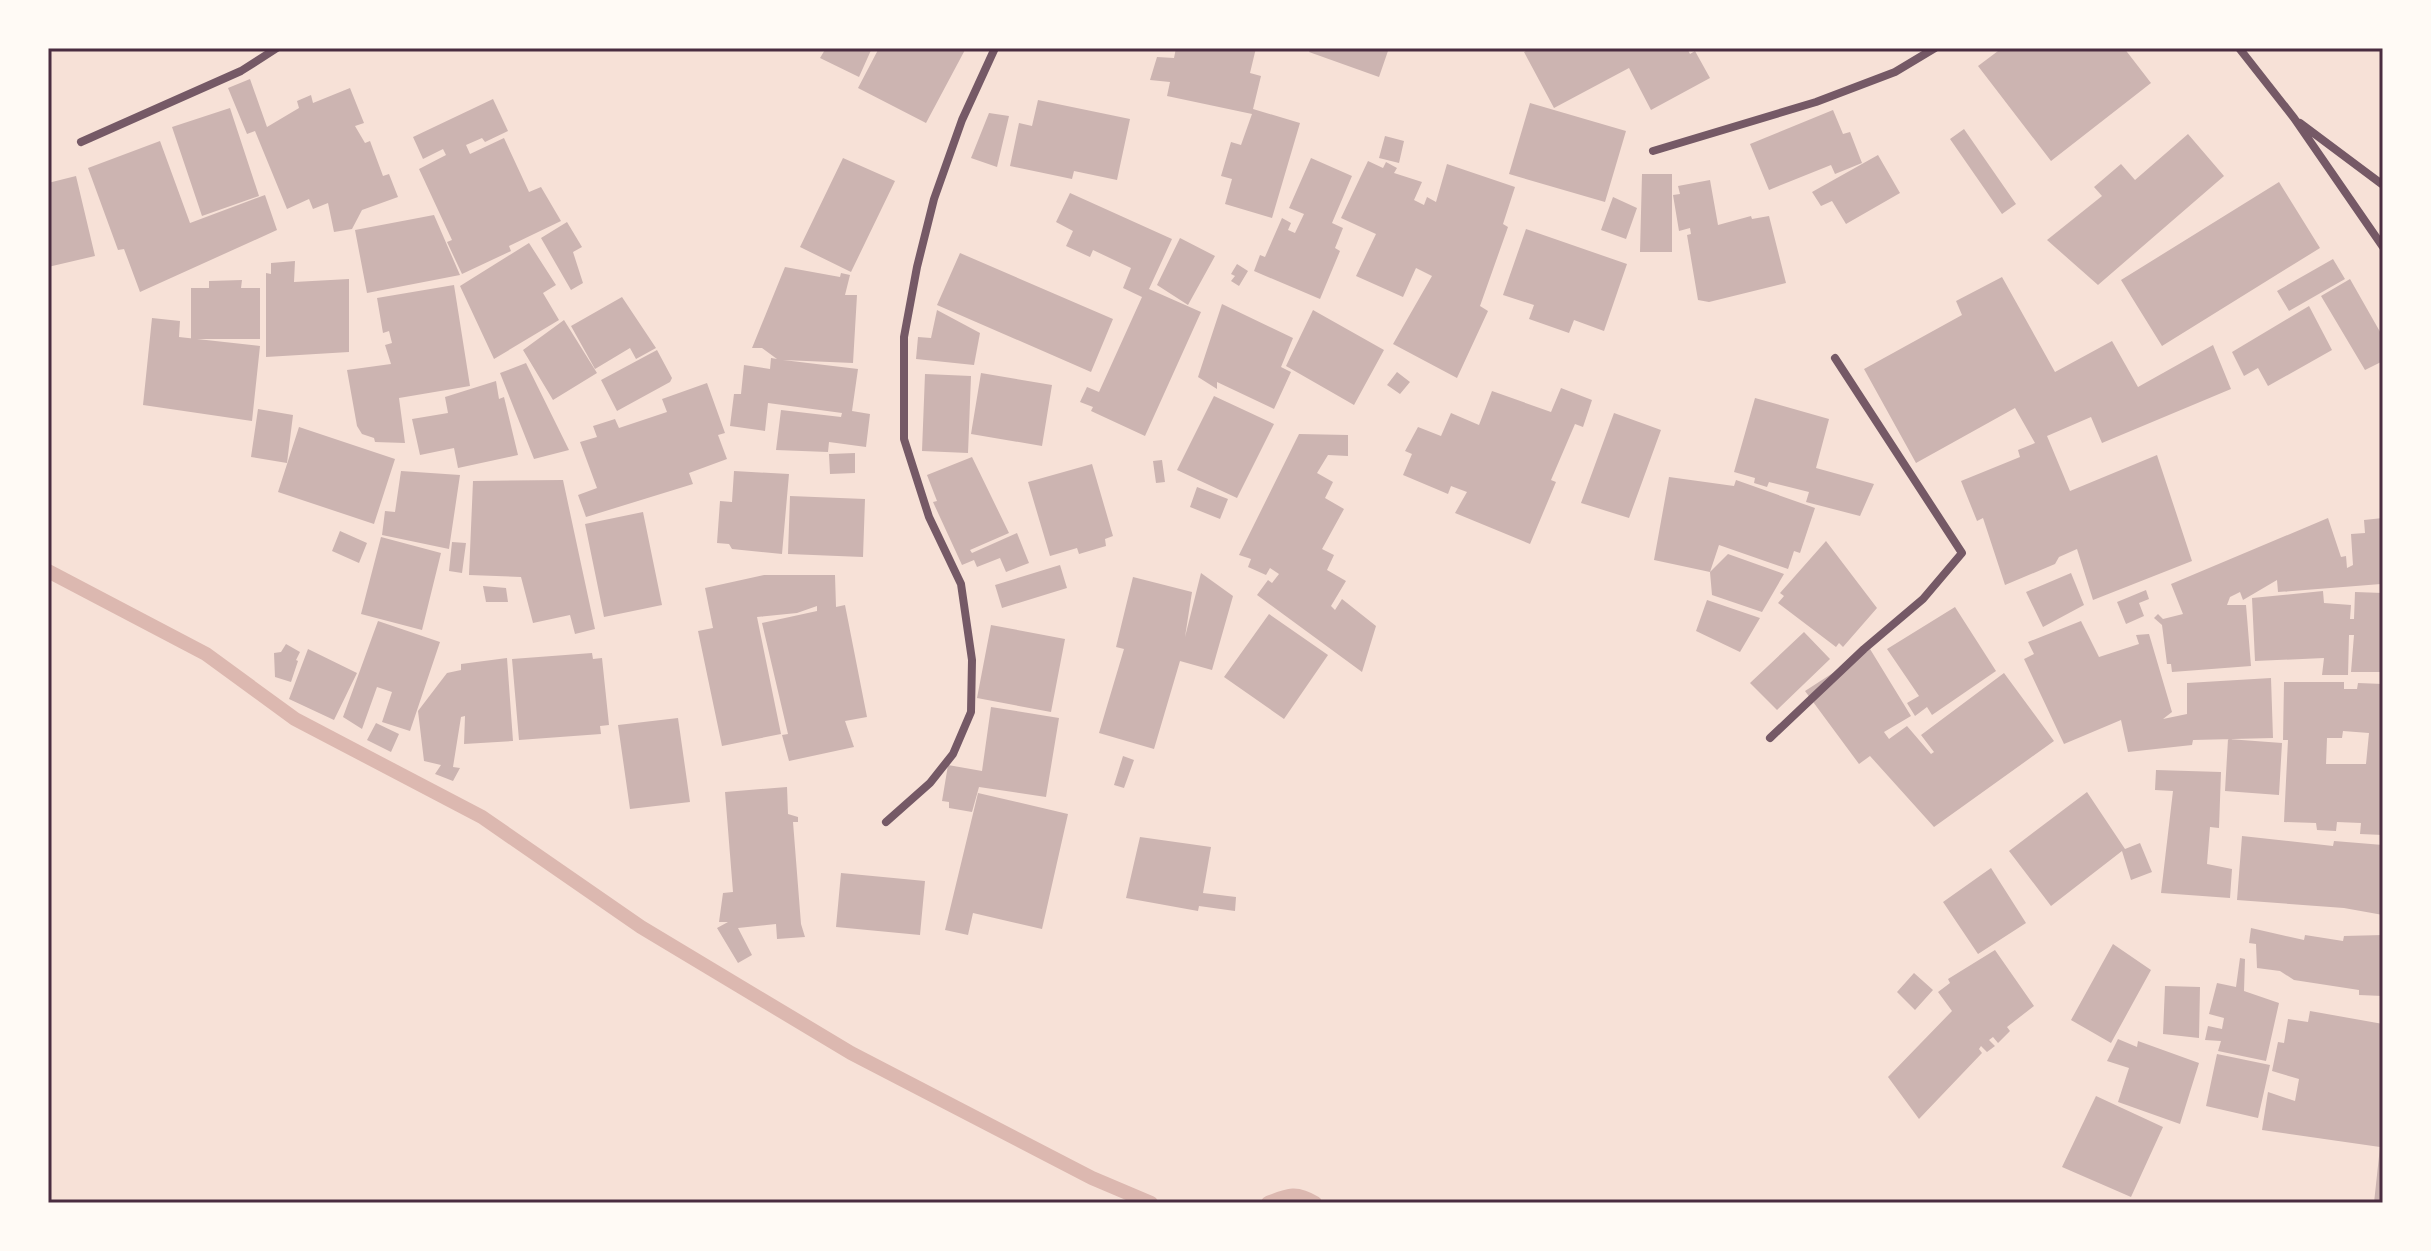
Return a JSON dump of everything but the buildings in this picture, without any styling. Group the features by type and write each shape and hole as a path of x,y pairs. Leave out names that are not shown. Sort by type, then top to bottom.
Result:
{"street":[{"path":"81,142 241,71 277,48"},
{"path":"886,822 930,783 953,754 971,712 972,660 961,584 929,517 904,439 904,337 934,199 962,120 995,48"},
{"path":"1653,151 1816,102 1895,72 1935,48"},
{"path":"2239,48 2294,118 2383,247"},
{"path":"2294,118 2383,185"},
{"path":"1770,738 1864,649 1923,599 1962,553 1835,358"}],"waterway":[{"path":"48,571 206,654 295,719 482,817 641,927 851,1053 1092,1178 1151,1203"},
{"path":"1268,1203 1292,1196 1315,1203"}]}
